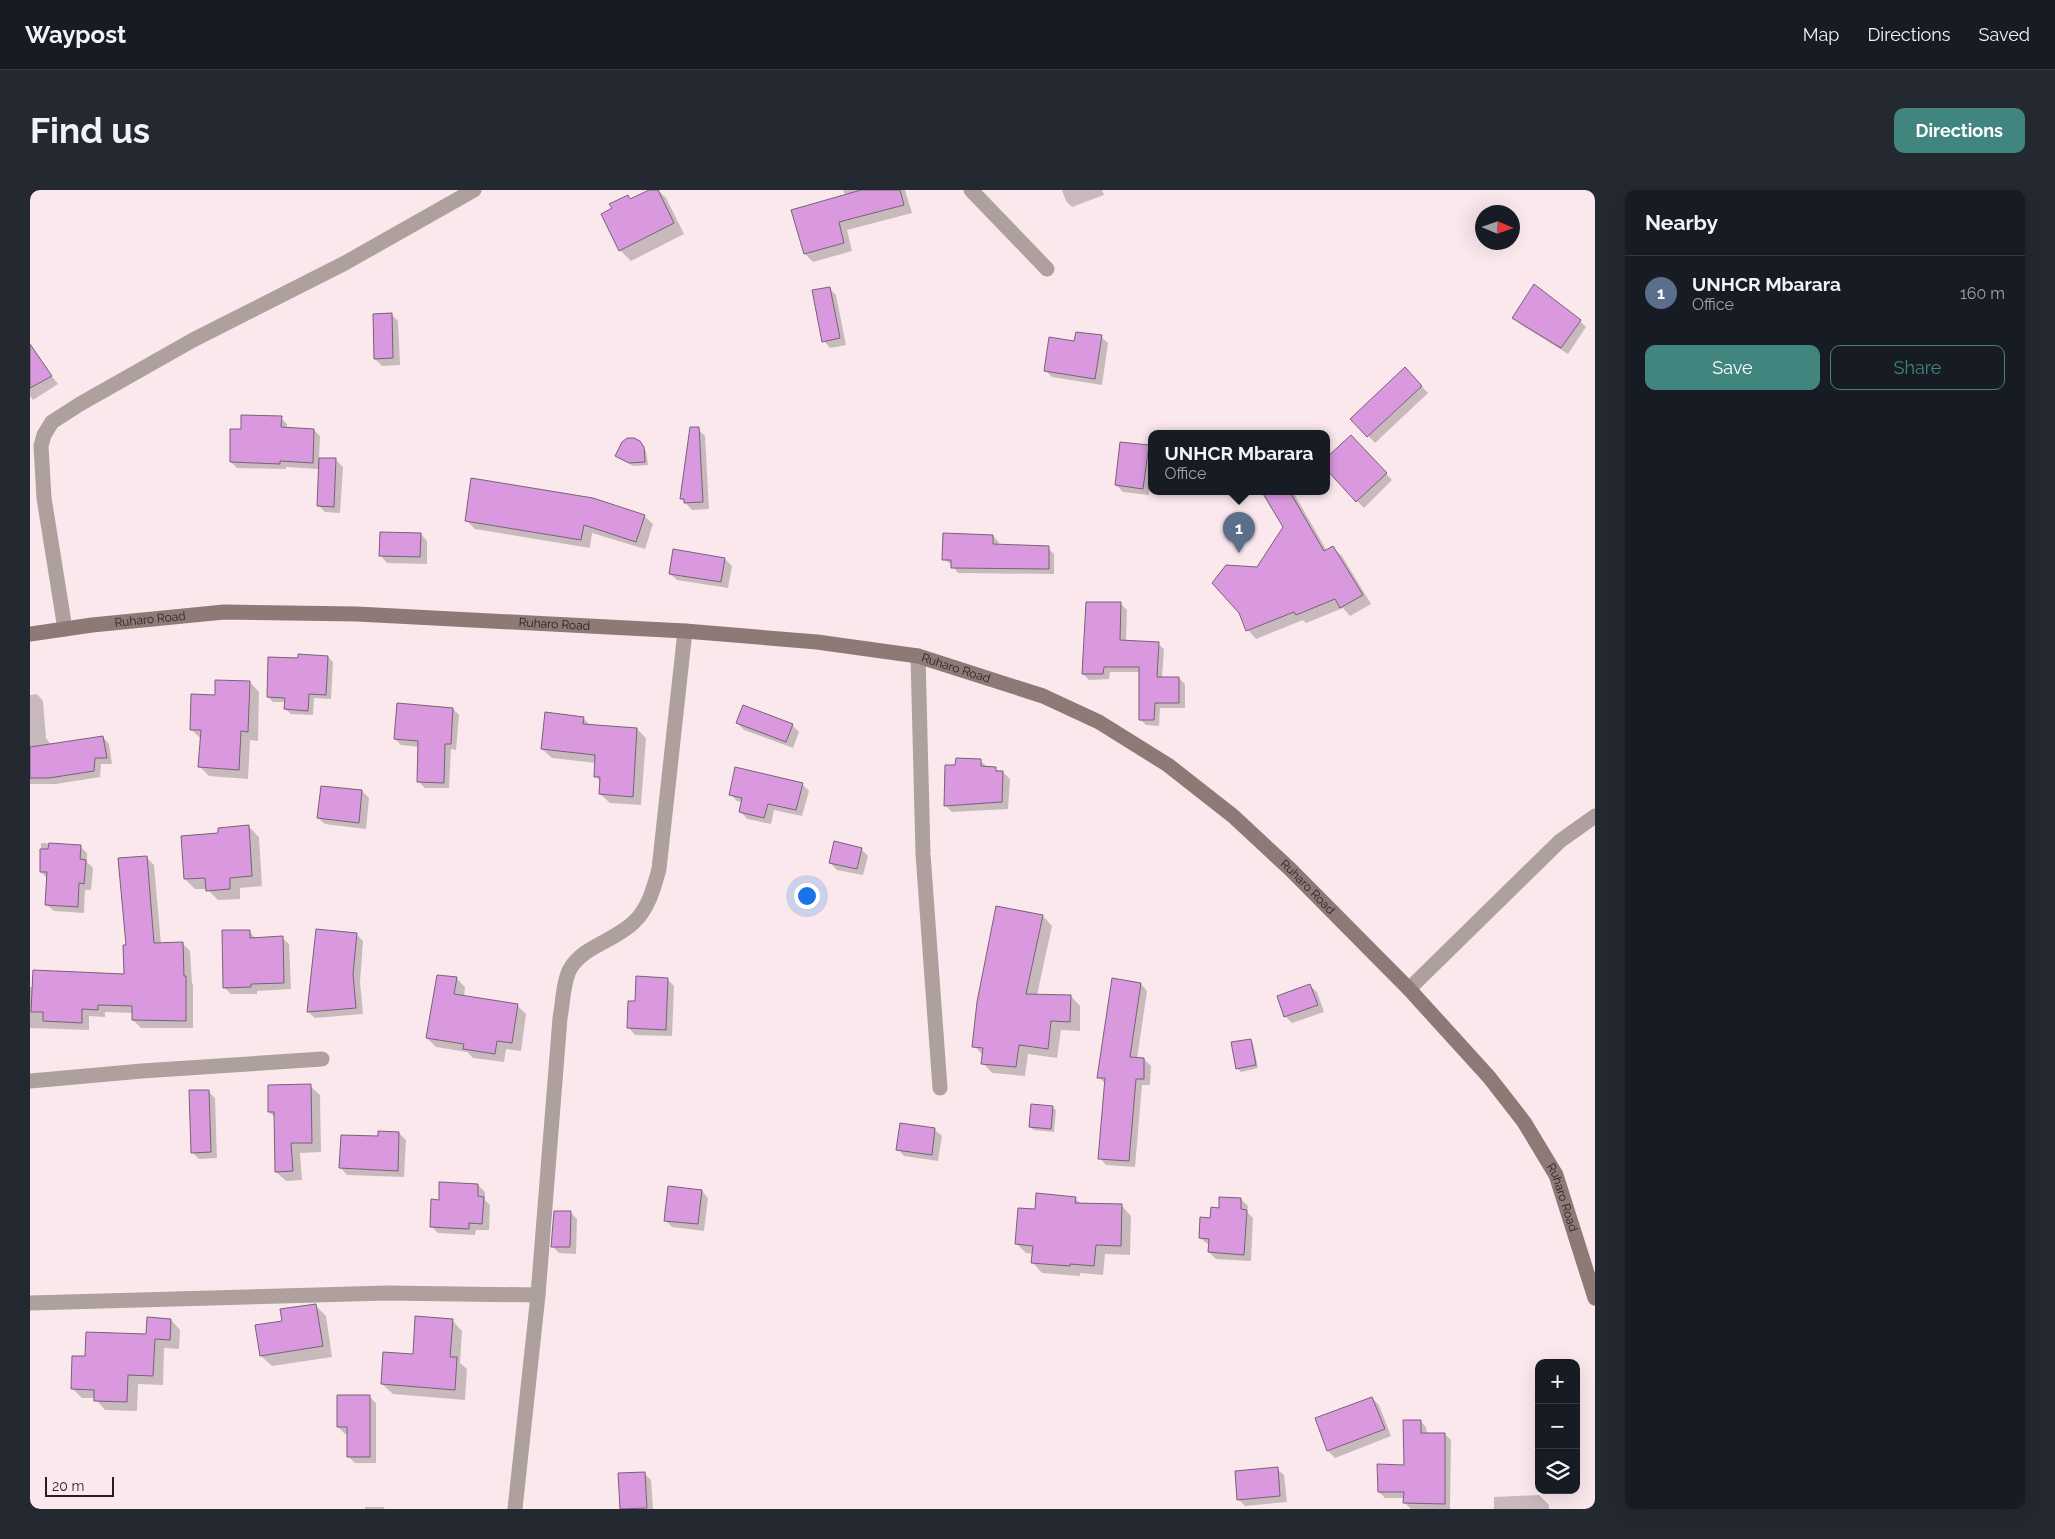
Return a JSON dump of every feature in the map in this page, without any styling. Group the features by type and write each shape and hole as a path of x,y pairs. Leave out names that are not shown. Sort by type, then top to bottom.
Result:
{"street":[{"path":"65,628 44,489 41,446 44,435 52,422 193,340 345,263 474,190"},
{"path":"970,190 1047,269"},
{"name":"Ruharo Road","path":"30,634 65,628 224,612 357,614 685,632 816,642 918,656 1043,696 1099,722 1168,765 1240,822 1290,869 1409,990 1489,1077 1524,1122 1556,1175 1595,1298"},
{"path":"515,1509 538,1295 560,1018 569,971 583,954 635,921 652,894 660,869 685,632"},
{"path":"918,656 923,854 940,1088"},
{"path":"1409,990 1560,841 1595,816"},
{"path":"30,1082 142,1070 322,1059"},
{"path":"30,1303 387,1293 538,1295"}],"building":[{"path":"649,190 658,190 674,223 619,251 601,214 612,208 609,204 628,195 630,199"},
{"path":"861,190 900,190 904,205 839,222 844,243 804,254 791,210"},
{"path":"1534,284 1581,320 1561,348 1512,318"},
{"path":"830,287 840,338 822,342 812,290"},
{"path":"392,313 393,358 374,359 373,314"},
{"path":"1076,332 1102,335 1095,379 1044,371 1049,337 1074,341"},
{"path":"30,344 52,376 30,388"},
{"path":"1405,367 1422,386 1367,437 1350,419"},
{"path":"241,415 282,416 281,427 314,429 313,463 280,461 280,464 230,462 230,429 241,429"},
{"path":"690,427 699,427 703,502 684,503 684,499 680,499"},
{"path":"1351,435 1387,473 1356,502 1330,473 1330,454"},
{"path":"627,438 634,438 640,441 644,447 645,462 629,463 615,456 622,442"},
{"path":"1120,442 1148,445 1143,489 1115,485"},
{"path":"319,458 336,458 334,507 317,506"},
{"path":"471,478 593,498 645,515 636,542 584,525 581,540 465,521"},
{"path":"1264,495 1292,495 1324,551 1333,546 1363,595 1340,608 1335,599 1296,615 1294,612 1246,631 1239,613 1212,583 1226,565 1257,567 1283,527"},
{"path":"380,532 421,533 420,557 379,556"},
{"path":"943,533 993,535 993,544 1049,546 1049,569 951,568 951,560 942,560"},
{"path":"673,549 725,558 721,582 669,574"},
{"path":"1086,602 1121,602 1120,640 1159,642 1157,677 1179,677 1179,703 1155,703 1154,720 1139,720 1139,667 1104,667 1103,674 1082,674"},
{"path":"298,654 328,656 326,695 309,694 308,711 284,709 285,698 267,697 268,657 298,658"},
{"path":"215,680 250,681 248,732 241,731 239,770 198,767 201,730 190,730 191,694 215,695"},
{"path":"397,703 453,708 451,744 445,744 444,783 417,782 418,741 394,739"},
{"path":"743,705 793,724 786,742 736,723"},
{"path":"545,712 584,717 583,724 637,728 633,797 599,794 600,777 594,777 595,755 541,749"},
{"path":"103,736 107,758 95,758 94,771 49,778 30,778 30,747"},
{"path":"956,758 981,759 981,766 996,767 996,771 1003,771 1002,802 944,806 945,765 955,765"},
{"path":"735,767 803,783 796,810 768,804 764,818 739,812 742,798 729,795"},
{"path":"321,786 362,790 359,823 317,818"},
{"path":"249,825 252,876 230,878 230,889 206,891 205,878 184,879 181,836 218,833 218,828"},
{"path":"834,841 862,848 857,869 829,863"},
{"path":"49,843 81,845 80,859 86,860 84,884 79,883 78,907 45,905 47,872 40,872 40,849 48,849"},
{"path":"147,856 154,943 183,942 184,976 186,976 186,1021 132,1020 132,1006 98,1005 98,1010 82,1009 82,1023 43,1021 43,1012 31,1012 33,970 124,974 123,945 126,945 118,858"},
{"path":"996,906 1043,915 1026,994 1071,995 1070,1022 1051,1021 1048,1049 1019,1045 1016,1067 981,1064 983,1048 972,1047 977,1002"},
{"path":"316,929 357,933 353,974 356,1008 307,1012"},
{"path":"222,930 250,930 250,938 283,936 284,983 251,984 251,987 223,988"},
{"path":"437,975 457,977 454,994 518,1004 512,1043 497,1041 495,1054 463,1049 464,1044 426,1038"},
{"path":"636,976 668,978 666,1030 627,1028 628,1001 635,1001"},
{"path":"1112,978 1141,983 1130,1057 1144,1058 1144,1079 1136,1079 1129,1161 1098,1159 1105,1078 1097,1078"},
{"path":"1310,984 1318,1005 1284,1017 1277,996"},
{"path":"1251,1039 1256,1065 1236,1069 1231,1042"},
{"path":"311,1084 312,1143 291,1143 293,1171 275,1172 274,1112 268,1112 268,1085"},
{"path":"189,1090 209,1090 211,1152 191,1153"},
{"path":"1031,1104 1053,1106 1051,1129 1029,1127"},
{"path":"900,1123 935,1128 932,1155 896,1150"},
{"path":"378,1131 399,1132 398,1171 339,1168 341,1135 378,1136"},
{"path":"439,1182 478,1184 478,1196 484,1197 482,1224 469,1223 469,1229 430,1227 431,1199 439,1200"},
{"path":"668,1186 702,1190 698,1224 664,1221"},
{"path":"1036,1193 1076,1197 1075,1203 1122,1204 1121,1246 1096,1245 1094,1266 1031,1263 1033,1246 1015,1244 1018,1208 1035,1209"},
{"path":"1219,1197 1241,1198 1241,1209 1247,1210 1244,1255 1208,1252 1209,1239 1199,1238 1200,1217 1210,1218 1211,1207 1219,1208"},
{"path":"554,1211 571,1211 570,1247 551,1247"},
{"path":"316,1304 323,1346 260,1356 255,1325 282,1321 280,1309"},
{"path":"415,1316 453,1319 450,1357 457,1357 455,1390 381,1384 383,1352 413,1354"},
{"path":"147,1317 171,1319 170,1340 155,1339 153,1376 128,1375 127,1402 94,1401 94,1390 71,1389 72,1356 85,1356 86,1332 146,1334"},
{"path":"337,1395 370,1395 370,1457 347,1457 347,1427 337,1427"},
{"path":"1372,1397 1385,1429 1327,1451 1315,1418"},
{"path":"1403,1420 1421,1420 1421,1433 1445,1433 1445,1504 1403,1503 1404,1492 1378,1492 1377,1464 1404,1465"},
{"path":"1278,1467 1280,1496 1237,1500 1235,1471"},
{"path":"645,1472 647,1508 620,1509 618,1473"}],"place":[{"name":"UNHCR Mbarara","path":"1239,553"}]}
